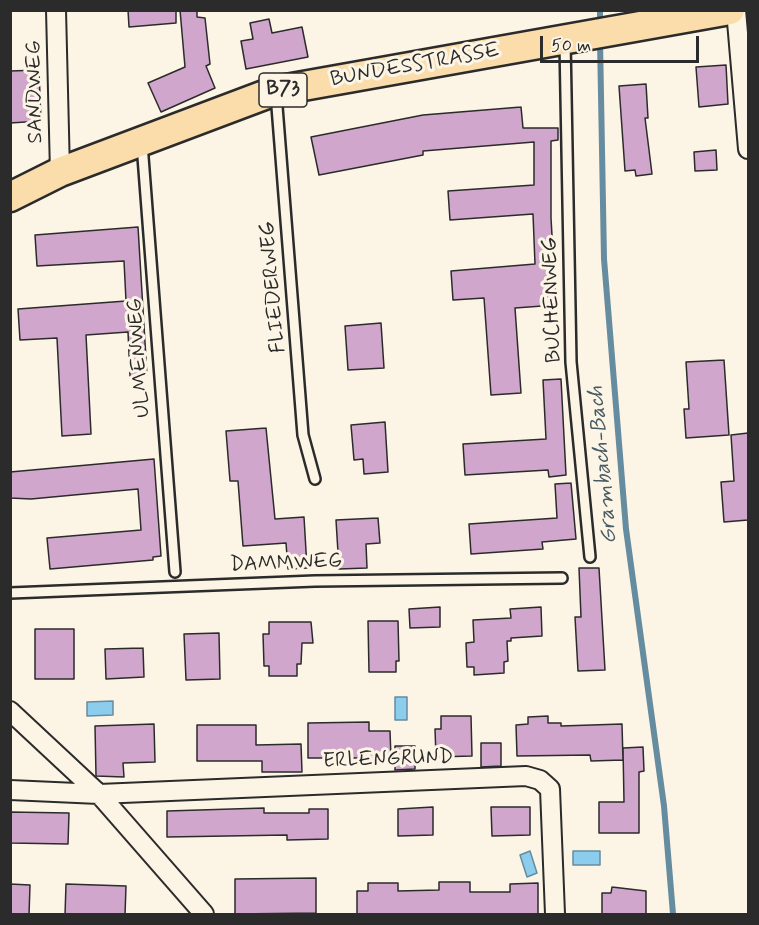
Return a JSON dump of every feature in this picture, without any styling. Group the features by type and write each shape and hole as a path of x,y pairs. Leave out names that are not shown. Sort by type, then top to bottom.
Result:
{"main road":[{"name":"BUNDESSTRASSE","path":"10,197 60,172 275,91 620,30 661,17 730,10"}],"street":[{"name":"SANDWEG","path":"56,10 60,172"},
{"path":"736,10 748,149"},
{"path":"10,711 99,794 204,915"},
{"name":"ERLENGRUND","path":"10,790 99,794 526,777 540,780 550,789 555,915"}],"lane":[{"name":"BUCHENWEG","path":"573,39 572,362 590,557"},
{"name":"FLIEDERWEG","path":"275,91 303,435 315,479"},
{"name":"ULMENWEG","path":"141,141 175,572"},
{"name":"DAMMWEG","path":"10,593 315,580 562,578"}],"water":[{"path":"395,697 407,697 407,720 395,720"},
{"path":"113,701 113,715 87,716 87,702"},
{"path":"530,851 537,873 527,877 520,855"},
{"path":"573,851 600,851 600,865 573,865"}],"building":[{"path":"128,10 176,10 176,23 129,27"},
{"path":"180,10 197,10 197,17 205,18 210,64 206,66 215,88 161,112 148,83 185,67"},
{"path":"269,19 272,33 302,27 308,57 246,69 241,41 253,39 250,23"},
{"path":"726,65 728,104 699,107 696,67"},
{"path":"39,70 41,121 10,123 10,71"},
{"path":"646,84 648,118 645,118 652,174 636,176 635,170 625,171 619,86"},
{"path":"521,107 523,128 558,128 558,140 551,141 551,218 556,305 515,308 521,393 491,395 484,298 453,300 451,271 535,264 533,214 450,220 448,191 534,185 534,142 423,151 423,155 319,175 311,137 423,115"},
{"path":"716,150 717,170 695,171 694,152"},
{"path":"138,227 147,375 130,376 128,332 86,335 91,434 62,436 57,338 20,340 18,309 126,301 124,261 37,266 35,235"},
{"path":"381,323 384,368 348,370 345,326"},
{"path":"724,360 729,435 686,438 684,409 689,409 686,362"},
{"path":"561,379 566,475 549,477 548,470 465,475 463,444 546,439 543,380"},
{"path":"385,422 388,472 364,474 363,459 354,460 351,425"},
{"path":"266,428 275,519 304,517 307,568 288,569 286,543 243,546 238,481 230,481 226,431"},
{"path":"748,433 748,520 724,522 721,482 734,481 731,435"},
{"path":"154,459 161,556 153,557 153,560 50,569 47,538 141,530 138,489 31,499 10,498 10,472"},
{"path":"571,483 576,539 542,542 543,549 471,554 469,524 557,518 555,484"},
{"path":"378,518 380,543 366,544 367,568 339,569 336,520"},
{"path":"579,568 599,568 605,670 578,671 575,617 581,617"},
{"path":"440,607 440,627 410,628 409,609"},
{"path":"541,607 542,636 511,638 511,641 507,641 508,661 504,662 504,673 474,675 474,667 467,667 466,643 474,642 473,620 511,618 510,609"},
{"path":"368,621 398,621 399,661 396,661 396,672 369,672"},
{"path":"269,622 311,622 313,643 302,643 301,664 297,664 297,676 269,676 269,666 264,666 263,634 269,634"},
{"path":"35,629 74,629 74,679 35,679"},
{"path":"219,633 220,679 186,680 184,634"},
{"path":"143,648 144,677 106,679 105,649"},
{"path":"441,716 471,716 472,756 436,757 435,729 441,729"},
{"path":"548,716 548,723 561,723 561,726 622,724 623,760 591,761 590,755 517,756 516,725 528,724 528,717"},
{"path":"369,722 369,731 390,731 391,758 308,758 308,723"},
{"path":"154,724 155,762 123,763 124,777 96,776 95,726"},
{"path":"197,725 256,725 256,745 301,744 302,772 262,772 262,761 197,761"},
{"path":"481,743 501,743 501,766 481,767"},
{"path":"395,746 415,746 415,769 395,770"},
{"path":"643,747 644,771 639,772 639,833 599,833 599,802 624,802 623,748"},
{"path":"433,807 433,835 398,836 398,809"},
{"path":"491,807 530,807 530,835 492,836"},
{"path":"264,808 264,813 309,813 309,809 328,809 328,839 287,840 287,835 167,837 167,811"},
{"path":"10,812 69,813 68,844 10,843"},
{"path":"316,878 316,913 235,914 235,879"},
{"path":"439,882 470,882 470,892 510,892 510,884 538,883 538,915 357,915 357,891 368,891 368,883 398,883 398,891 439,890"},
{"path":"10,884 30,885 29,915 10,915"},
{"path":"66,884 126,886 125,915 65,915"},
{"path":"612,887 646,891 646,915 602,915 602,893 611,893"}],"waterway":[{"name":"Grambach-Bach","path":"600,10 600,27"},
{"name":"Grambach-Bach","path":"600,40 604,259 626,529 664,806 673,914"}]}
